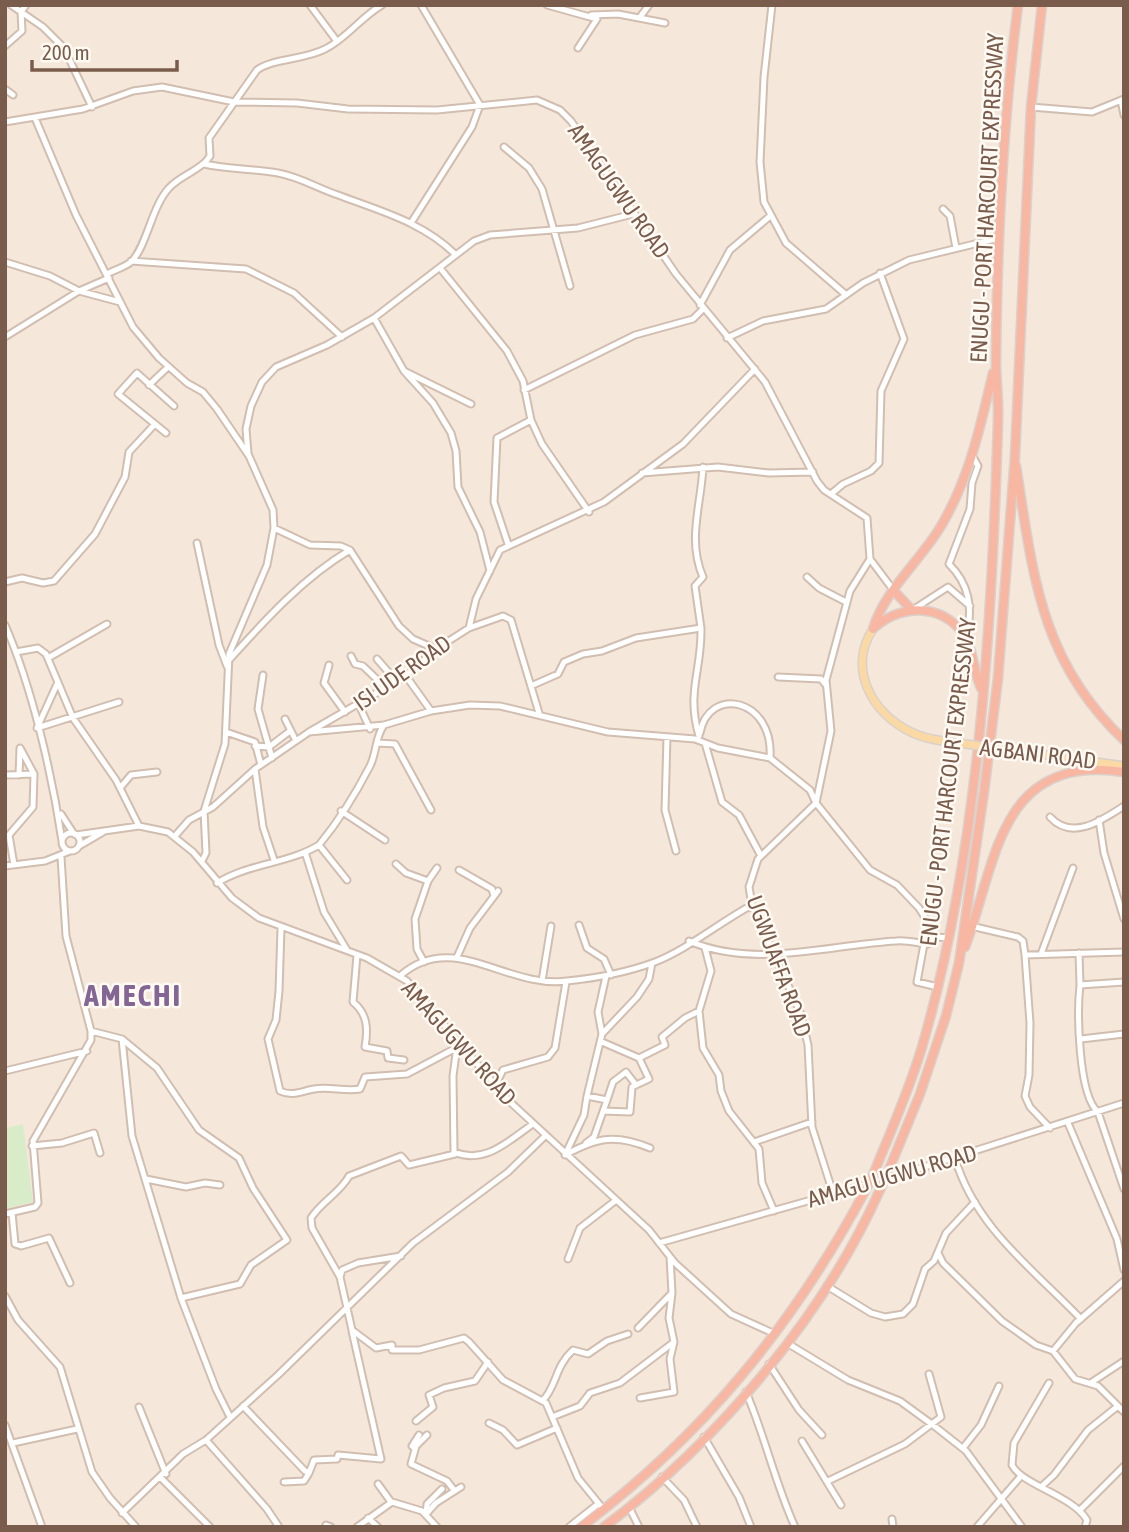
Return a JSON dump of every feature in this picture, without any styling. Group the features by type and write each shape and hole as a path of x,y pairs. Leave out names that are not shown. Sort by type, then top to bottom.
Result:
{"highway":[{"name":"ENUGU - PORT HARCOURT EXPRESSWAY","path":"581,1527 695,1428 776,1334 816,1278 873,1175 907,1092 938,987 949,938 971,796 994,543 999,416 996,363 1000,238 1018,5"},
{"name":"ENUGU - PORT HARCOURT EXPRESSWAY","path":"604,1527 663,1477 704,1437 787,1343 827,1286 879,1192 927,1076 959,963 998,678 1015,456 1031,107 1042,5"},
{"path":"873,629 894,591 943,522 973,457 996,363"},
{"path":"1015,456 1032,573 1049,633 1060,658 1085,698 1124,740"},
{"path":"894,591 913,609"},
{"path":"873,629 886,618 913,609 941,615 961,631 982,690"},
{"path":"959,963 999,836 1014,810 1050,781 1092,770 1124,772"}],"main road":[{"name":"AGBANI ROAD","path":"873,629 861,659 864,681 875,703 890,720 913,734 958,743 1124,766"}],"street":[{"path":"11,5 64,47 92,107"},
{"path":"5,46 22,31 21,12 26,5"},
{"path":"310,5 336,40"},
{"path":"362,5 366,14"},
{"path":"5,337 131,261 150,219 160,206 160,200 169,187 192,175 204,163 209,156 209,138 260,68 302,59 329,47 366,14 382,5"},
{"path":"411,223 472,127 480,105 421,5"},
{"path":"547,5 591,15 640,17 665,23"},
{"path":"640,17 649,5"},
{"path":"772,5 764,77 761,187 769,217 786,243 845,294"},
{"path":"578,47 596,22 591,15"},
{"name":"AMAGUGWU ROAD","path":"5,122 92,107 133,91 162,87 234,102 437,110 533,100 546,102 560,110 571,121 633,214 702,307 755,369 780,408 820,485 867,518 870,559"},
{"path":"5,89 13,95"},
{"path":"1031,107 1082,113 1103,110 1122,99 1124,115"},
{"path":"35,118 76,215 141,338 168,367 203,392 248,456 270,500 274,528 267,565 229,660 224,751 204,811 206,853 202,861"},
{"path":"504,147 533,174 542,189 570,286"},
{"path":"204,163 303,178 411,223 445,244 456,255"},
{"path":"943,209 950,216 956,248"},
{"path":"248,456 247,417 267,376 285,361 342,337 374,318 456,255 486,236 554,231 633,214"},
{"path":"524,390 635,335 692,319 702,307 730,250 769,217"},
{"path":"727,338 763,321 820,312 880,273 909,260 1000,238"},
{"path":"131,261 176,262 180,266 246,269 294,293 342,337"},
{"path":"5,262 50,276 79,291 120,302"},
{"path":"440,268 507,351 524,390 531,420 558,471 589,512"},
{"path":"831,494 843,484 872,471 881,459 881,391 904,339 880,273"},
{"path":"374,318 404,371 433,403 451,433 456,451 458,488 480,532 489,571"},
{"path":"149,385 168,367"},
{"path":"531,420 497,438 494,502 508,544 589,512 690,437 755,369"},
{"path":"404,371 471,404"},
{"path":"166,433 118,394 137,373 174,406"},
{"path":"5,582 22,578 43,583 54,581 95,534 125,477 129,452 155,425"},
{"path":"967,635 970,606 967,588 949,564 970,509 972,483 978,466 973,457"},
{"path":"642,474 704,467 769,473 813,471"},
{"path":"699,738 691,697 701,648 695,586 703,577 695,558 693,532 701,498 704,467"},
{"path":"274,528 310,544 341,546 350,550 399,626 413,639 436,649"},
{"path":"197,543 219,645 228,669"},
{"name":"ISI UDE ROAD","path":"175,836 189,820 258,767 310,732 397,682 436,649 469,628 476,599 489,571 498,553 508,544"},
{"path":"229,660 300,587 329,562 350,550"},
{"path":"816,803 831,731 825,684 846,603 859,573 870,559 894,591"},
{"path":"807,577 819,588 846,603"},
{"path":"913,609 948,587 970,606"},
{"path":"469,628 508,617 533,685 539,713"},
{"path":"48,658 107,624"},
{"path":"5,625 14,645 37,728 59,811 63,843 70,851"},
{"path":"533,685 558,674 564,662 583,653 602,651 636,638 701,628"},
{"path":"5,648 14,645"},
{"path":"16,652 38,648 48,658 73,719 120,788 139,826"},
{"path":"351,656 355,664 363,666 386,688"},
{"path":"377,659 397,682"},
{"path":"329,665 324,683 345,712"},
{"path":"264,675 258,709 272,758"},
{"path":"406,676 431,711"},
{"path":"778,677 821,679 825,684"},
{"path":"37,728 58,682"},
{"path":"37,728 73,719 119,702"},
{"path":"310,732 384,726 431,711 484,704 539,713 608,732 699,738 705,743 770,758 810,790 816,803 870,870 897,885 919,908 937,937"},
{"path":"699,738 703,721 710,714 729,705 743,704 755,712 766,727 770,758"},
{"path":"359,705 367,727 378,739 396,744 430,810"},
{"path":"285,719 296,741"},
{"path":"217,883 319,845 369,767 384,726"},
{"path":"226,732 254,742 256,746 263,827 274,860"},
{"path":"256,746 269,747 290,732"},
{"path":"667,737 665,810 676,850"},
{"path":"705,743 722,802 739,815 761,856"},
{"path":"14,865 9,835 33,807 33,774 20,748 19,775"},
{"path":"120,788 131,775 157,772"},
{"path":"5,775 33,774"},
{"name":"UGWUAFFA ROAD","path":"816,803 761,856 749,887 752,905 800,1012 808,1045 812,1122 833,1193"},
{"path":"1050,817 1058,825 1073,830 1122,809"},
{"path":"59,811 75,834 79,846"},
{"path":"341,811 385,840"},
{"path":"1099,820 1104,853 1124,919"},
{"name":"AMAGUGWU ROAD","path":"75,834 139,826 175,836 202,861 217,883 239,905 281,928 347,950 400,976 424,998 457,1045 495,1086 659,1243 670,1258 731,1314 776,1334"},
{"path":"5,866 58,857 103,832"},
{"path":"5,1214 34,1207 38,1203 32,1146 35,1135 68,1077 87,1051 91,1031 66,936 58,857 66,834 75,834"},
{"path":"319,845 347,880"},
{"path":"305,852 324,912 347,950"},
{"path":"396,864 406,873 428,881"},
{"path":"424,962 417,949 414,928 428,881 437,868"},
{"path":"1041,954 1073,868"},
{"path":"457,957 470,928 496,893 460,870"},
{"path":"1114,886 1124,882"},
{"path":"400,976 424,962 457,957 518,979 566,982 608,975 652,963 752,905"},
{"path":"565,1154 584,1115 602,1042 598,1012 608,975 604,959 587,948 579,925"},
{"path":"542,981 551,926"},
{"path":"971,926 1018,937 1023,941 1030,1023 1029,1075 1024,1092 1030,1107 1050,1128"},
{"path":"281,928 277,1010 268,1039 280,1091 303,1093 315,1088 346,1091 360,1089 365,1077 407,1074 457,1045"},
{"path":"937,937 949,938"},
{"path":"689,942 705,948 757,956 895,941 924,944 934,942 937,937"},
{"path":"924,944 917,982 938,987"},
{"path":"705,948 711,971 699,1011 704,1048 719,1075 726,1105 759,1149 762,1183 774,1210"},
{"path":"1025,955 1124,952"},
{"path":"1079,953 1084,1077 1124,1189"},
{"path":"357,955 352,991 353,1002 361,1009 368,1030 365,1047 387,1051 388,1058 404,1060"},
{"path":"603,1034 637,998 649,979 652,963"},
{"path":"495,1086 503,1070 548,1057 555,1048 566,982"},
{"path":"1080,985 1124,982"},
{"path":"639,1058 664,1045 662,1037 685,1018 699,1011"},
{"path":"91,1031 122,1039 137,1049 166,1078 188,1118 199,1130 239,1158 253,1188 287,1240 251,1265 240,1284 181,1298"},
{"path":"1081,1039 1124,1034"},
{"path":"122,1039 131,1134 181,1298 220,1399 230,1417"},
{"path":"602,1042 639,1058 649,1079 632,1087 630,1112 603,1111"},
{"path":"455,1154 453,1076 457,1045"},
{"path":"5,1071 87,1051"},
{"path":"584,1146 594,1137 613,1082 626,1072 636,1085"},
{"path":"587,1096 607,1100"},
{"name":"AMAGU UGWU ROAD","path":"659,1243 955,1158 1124,1103"},
{"path":"754,1142 812,1122"},
{"path":"1068,1123 1117,1239 1124,1270"},
{"path":"284,1482 304,1481 314,1460 337,1459 338,1455 381,1459 340,1277 312,1228 311,1218 330,1195 345,1185 349,1176 386,1160 401,1156 408,1165 455,1154 495,1152 533,1124"},
{"path":"32,1146 62,1143 94,1132 100,1153"},
{"path":"122,1513 164,1476 183,1454 206,1440 243,1406 416,1240 506,1174 545,1136"},
{"path":"565,1154 584,1146 618,1138 650,1148"},
{"path":"955,1158 964,1185 1014,1255 1081,1319"},
{"path":"146,1179 186,1187 205,1183 220,1185"},
{"path":"568,1259 580,1228 615,1201"},
{"path":"827,1286 871,1313 885,1317 898,1316 910,1308 925,1269 938,1253 946,1233 975,1202"},
{"path":"12,1213 15,1244 21,1246 49,1238 70,1283"},
{"path":"938,1253 943,1263 1002,1321 1036,1345 1053,1351 1075,1379 1092,1382 1124,1412"},
{"path":"340,1277 342,1270 354,1264 401,1255"},
{"path":"640,1398 674,1392 670,1359 674,1342 669,1318 672,1293 670,1258"},
{"path":"932,1263 943,1263"},
{"path":"1053,1351 1081,1319 1124,1281"},
{"path":"638,1328 672,1293"},
{"path":"5,1296 19,1320 60,1367 70,1393 77,1429 95,1477 136,1527"},
{"path":"352,1330 376,1348 392,1345 392,1350 419,1350 464,1338 503,1380 543,1400 578,1478 601,1507 569,1527"},
{"path":"543,1400 550,1394 559,1368 573,1350 588,1354 607,1341 628,1334"},
{"path":"552,1417 580,1406 590,1393 620,1383 674,1342"},
{"path":"787,1343 848,1380 900,1401 933,1425 962,1448 1022,1527"},
{"path":"1092,1382 1124,1361"},
{"path":"416,1421 433,1407 429,1395 444,1388 475,1381 488,1362"},
{"path":"769,1364 799,1410 822,1434"},
{"path":"828,1481 905,1444 941,1418 929,1374"},
{"path":"1049,1383 1011,1451 1013,1468 1021,1476 1080,1510 1087,1520 1085,1527"},
{"path":"962,1448 981,1425 999,1386"},
{"path":"746,1391 766,1440 782,1500 794,1527"},
{"path":"243,1406 307,1472"},
{"path":"1042,1486 1054,1475 1088,1430 1118,1406"},
{"path":"139,1407 164,1476 211,1527"},
{"path":"489,1423 503,1430 517,1445 557,1429"},
{"path":"5,1425 42,1527"},
{"path":"13,1443 77,1429"},
{"path":"415,1449 412,1446 419,1435"},
{"path":"426,1435 415,1449 411,1464 447,1481 457,1489 426,1514"},
{"path":"704,1437 739,1497 751,1527"},
{"path":"206,1440 256,1500 267,1509 279,1527"},
{"path":"802,1441 841,1505"},
{"path":"1080,1510 1124,1466"},
{"path":"977,1527 1021,1476"},
{"path":"663,1477 684,1500 697,1527"},
{"path":"378,1484 391,1502"},
{"path":"426,1514 427,1504 442,1489"},
{"path":"356,1527 391,1502 410,1505 426,1514 437,1527"},
{"path":"629,1507 639,1527"},
{"path":"368,1518 378,1527"},
{"path":"892,1519 893,1527"}],"shaded area":[{"path":"5,5 1124,5 1124,1527 5,1527"}],"green space":[{"path":"23,1124 33,1202 5,1209 5,1128"}],"district":[{"name":"AMECHI","path":"133,996"}]}
